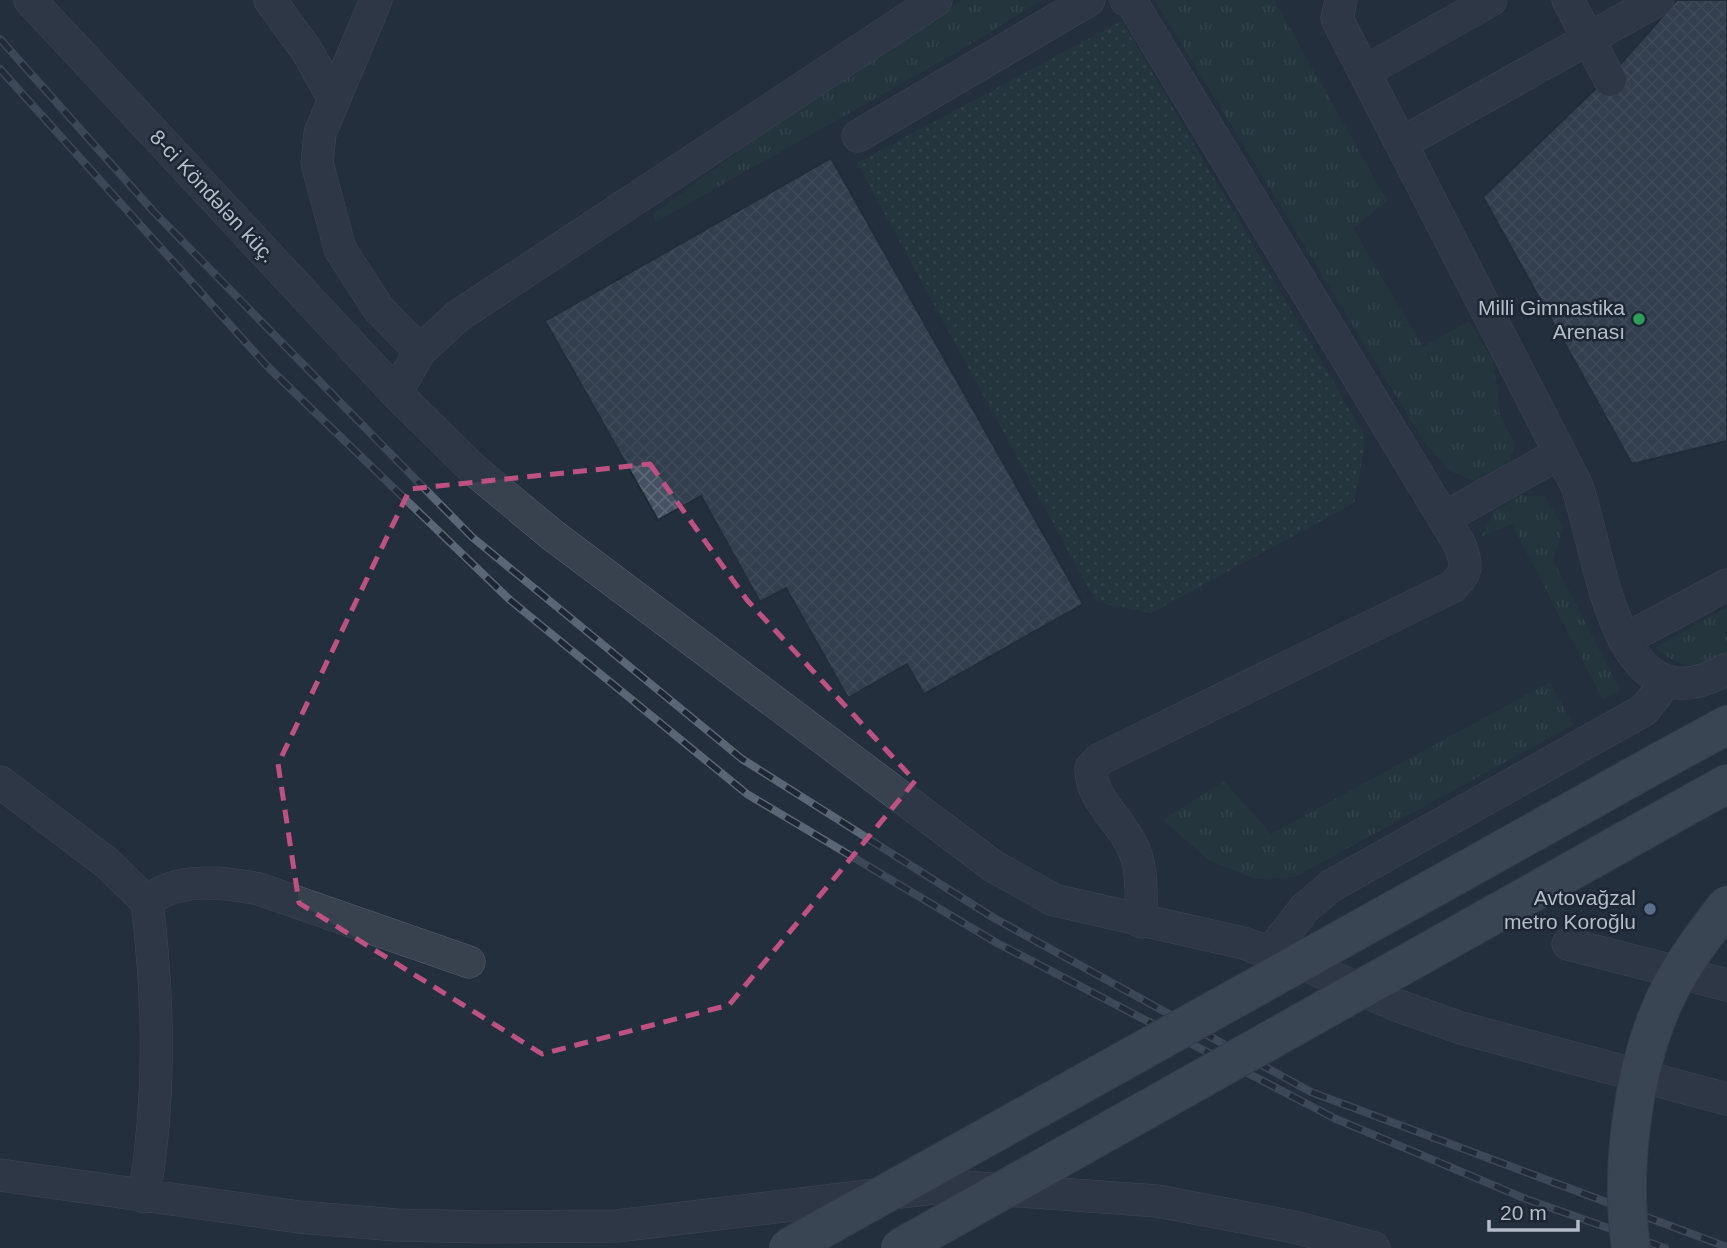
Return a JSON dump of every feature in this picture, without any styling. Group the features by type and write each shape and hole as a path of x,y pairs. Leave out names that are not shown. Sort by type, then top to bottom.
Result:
{"main road":[{"path":"788,1248 1727,725"},
{"path":"900,1248 1727,784"},
{"path":"1632,1248 1626,1171 1633,1115 1647,1054 1665,1001 1692,951 1727,905"}],"street":[{"name":"8-ci Köndələn küç.","path":"30,0 452,450 551,534 993,866 1054,900 1271,951 1396,1005 1461,1028 1727,1099"},
{"path":"270,0 307,51 334,99"},
{"path":"376,0 320,132 317,163 340,249 378,308 420,351"},
{"path":"396,393 420,351 433,336 509,281 936,0"},
{"path":"858,136 1088,0"},
{"path":"1126,0 1132,3 1444,518 1466,563 1465,574 1452,587 1100,759 1091,768 1091,783 1134,849 1141,922"},
{"path":"1340,0 1337,19 1560,453 1584,505 1603,586 1624,640 1644,667 1663,680 1693,683 1727,669"},
{"path":"1364,72 1491,0"},
{"path":"1568,0 1610,79"},
{"path":"1402,143 1658,0"},
{"path":"1444,518 1560,453"},
{"path":"1624,640 1727,585"},
{"path":"1271,951 1305,908 1331,886 1644,709 1657,694 1663,680"},
{"path":"0,782 107,863 147,902 159,1044 155,1133 144,1197"},
{"path":"147,902 158,892 187,885 226,883 259,889 469,962"},
{"path":"1568,944 1727,985"},
{"path":"0,1175 299,1217 397,1225 617,1226 951,1186 1157,1201 1294,1227 1374,1248"}],"highlighted area":[{"path":"650,464 747,600 915,781 729,1005 542,1054 299,903 278,764 410,489"}],"green space":[{"path":"962,0 1042,0 954,54 656,222 653,214 769,129"},
{"path":"1155,0 1274,0 1387,201 1353,228 1423,347 1469,321 1493,361 1500,416 1515,444 1509,464 1477,482 1450,471 1424,442"},
{"path":"1122,21 1366,438 1354,503 1151,613 1096,602 857,163"},
{"path":"1521,495 1545,496 1563,528 1553,560 1620,690 1603,700 1512,524 1481,537 1493,513"},
{"path":"1727,607 1727,654 1705,663 1690,665 1682,664 1655,648"},
{"path":"1550,682 1573,725 1295,877 1255,879 1210,861 1163,820 1224,781 1271,834"}],"building":[{"name":"Milli Gimnastika Arenası","path":"1677,0 1727,0 1727,441 1632,464 1483,197 1617,68"},
{"path":"831,158 1083,604 924,694 907,664 848,698 786,588 760,602 701,496 658,520 545,321"}],"railway":[{"path":"0,39 154,212 472,537 742,759 994,918 1311,1092 1727,1247"},
{"path":"0,69 267,366 510,600 747,794 997,943 1336,1119 1526,1199 1665,1248"}],"place":[{"name":"Milli Gimnastika Arenası","path":"1639,319"},
{"name":"Avtovağzal metro Koroğlu","path":"1650,909"}]}
